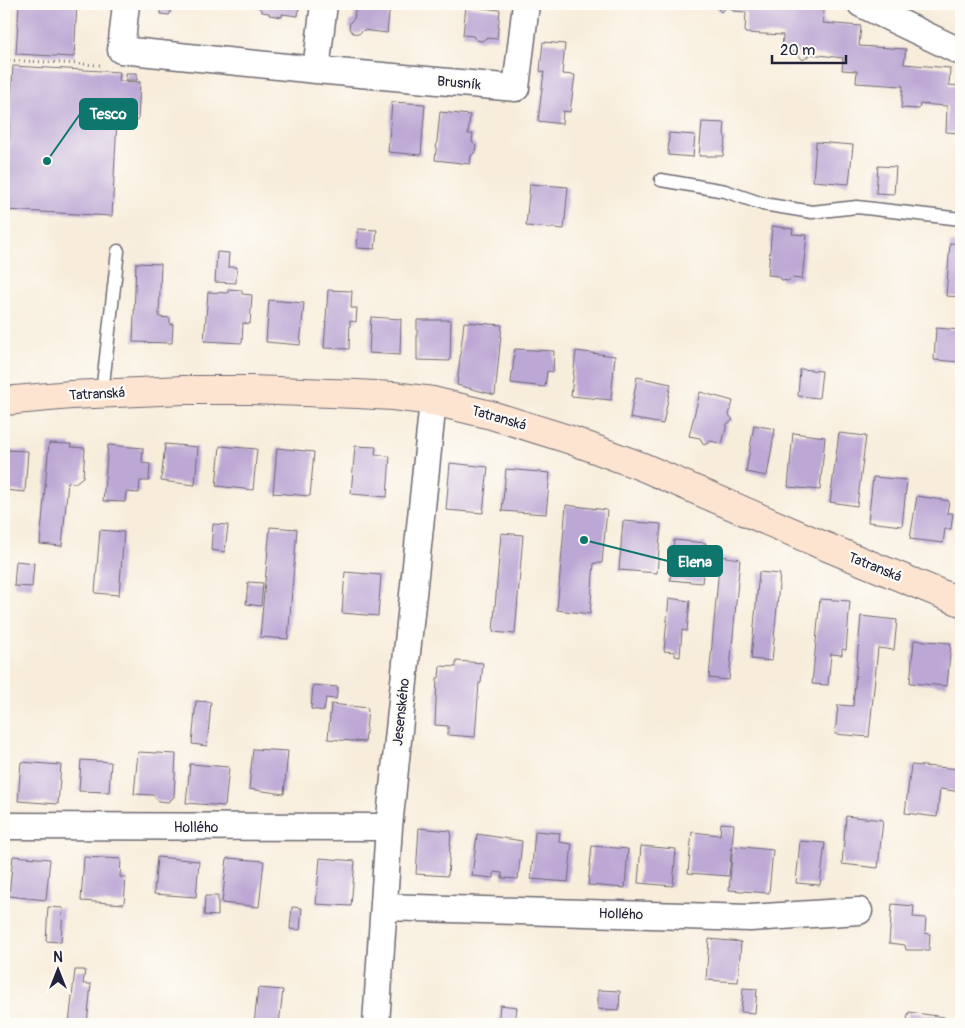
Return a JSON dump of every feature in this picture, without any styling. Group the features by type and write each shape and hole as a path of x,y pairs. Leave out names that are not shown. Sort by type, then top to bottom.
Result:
{"main road":[{"name":"Tatranská","path":"4,401 102,393 183,390 308,391 393,396 433,401 571,440 643,467 822,545 961,602"}],"street":[{"path":"121,50 126,4"},
{"path":"316,70 324,4"},
{"name":"Brusník","path":"121,50 516,88 526,4"},
{"path":"861,4 961,52"},
{"name":"Jesenského","path":"376,1024 389,827 433,401"},
{"name":"Hollého","path":"4,826 389,827"},
{"name":"Hollého","path":"384,907 750,918 859,911"}],"lane":[{"path":"661,180 725,192 763,204 812,212 858,208 961,219"},
{"path":"102,393 118,251"}],"path":[{"path":"4,60 105,65 121,50"}],"building":[{"path":"19,4 77,4 74,57 16,54"},
{"path":"152,4 180,4 180,9 172,9 169,15 161,14 158,7 152,7"},
{"path":"259,4 299,4 298,16 282,14 282,17 269,15 269,13 262,12"},
{"path":"356,4 390,4 387,33 363,30 359,34 353,33 349,28 350,22 354,19"},
{"path":"713,4 817,4 824,7 823,23 861,26 859,46 906,49 904,64 950,68 949,85 961,86 961,133 946,132 947,106 920,104 919,109 901,108 903,86 856,83 857,71 842,70 843,58 811,54 803,60 796,52 782,51 783,35 745,33 746,12 733,11 729,5 721,12"},
{"path":"466,6 500,10 497,39 486,38 482,41 476,40 473,36 463,35"},
{"path":"543,42 565,44 562,74 575,75 570,112 563,111 562,124 538,121 544,72 540,71"},
{"path":"13,66 120,72 119,81 140,82 138,120 117,119 112,216 5,210"},
{"path":"126,73 137,73 137,80 126,80"},
{"path":"392,102 425,104 421,155 388,152"},
{"path":"440,112 470,115 468,134 473,134 472,142 476,146 475,152 471,156 470,164 435,160"},
{"path":"702,122 725,123 724,134 726,139 723,156 699,156"},
{"path":"669,133 695,135 693,157 668,155"},
{"path":"816,142 853,145 849,184 813,181"},
{"path":"878,166 896,167 894,194 876,193"},
{"path":"530,184 568,187 564,229 526,226"},
{"path":"772,226 793,229 792,234 807,235 802,279 792,278 788,281 782,280 778,276 768,275"},
{"path":"358,229 377,230 375,249 357,248"},
{"path":"950,243 961,244 961,297 946,296"},
{"path":"217,252 229,253 228,267 237,267 236,283 215,282"},
{"path":"136,263 161,264 159,317 170,318 170,325 173,324 172,343 133,342"},
{"path":"228,289 242,290 242,294 252,295 250,324 243,323 242,343 204,341 208,292 228,293"},
{"path":"328,290 352,291 351,308 357,308 356,322 350,321 349,349 324,348"},
{"path":"269,300 304,303 300,345 266,342"},
{"path":"371,317 401,319 400,355 369,353"},
{"path":"417,320 451,320 450,361 417,360"},
{"path":"464,322 502,325 495,395 457,385"},
{"path":"936,328 961,330 961,364 960,362 934,360"},
{"path":"515,349 554,351 553,372 547,371 545,387 511,383"},
{"path":"576,351 615,356 611,400 571,396"},
{"path":"800,369 822,371 819,398 798,396"},
{"path":"637,377 671,384 663,424 630,418"},
{"path":"700,392 733,401 729,415 733,420 727,424 722,444 711,441 704,445 700,438 689,436"},
{"path":"754,425 775,429 767,476 746,472"},
{"path":"793,433 825,437 820,490 788,487"},
{"path":"839,433 866,436 857,506 830,502"},
{"path":"49,443 71,444 71,447 85,448 83,477 75,483 68,482 62,546 40,544"},
{"path":"165,444 198,447 195,485 161,481"},
{"path":"108,445 143,448 142,463 150,464 149,481 140,481 139,493 126,492 125,502 103,501"},
{"path":"220,446 257,449 253,490 216,486"},
{"path":"355,446 376,447 375,455 390,456 387,497 351,494"},
{"path":"277,448 314,452 310,496 273,493"},
{"path":"4,450 28,451 25,492 4,490"},
{"path":"450,463 488,467 483,513 446,510"},
{"path":"506,469 550,473 546,514 502,511"},
{"path":"873,477 907,480 902,526 868,522"},
{"path":"917,496 949,501 947,513 953,513 951,529 945,529 943,543 910,539"},
{"path":"566,505 607,510 602,563 594,563 590,614 557,610"},
{"path":"623,521 661,524 657,573 619,570"},
{"path":"213,524 228,525 225,552 211,550"},
{"path":"270,527 297,529 288,639 260,637"},
{"path":"100,530 124,532 119,595 95,593"},
{"path":"501,533 523,535 515,634 493,632"},
{"path":"674,540 706,543 702,583 670,580"},
{"path":"720,556 740,559 729,680 709,678"},
{"path":"16,561 34,563 32,587 14,586"},
{"path":"345,572 381,575 378,616 342,613"},
{"path":"759,572 780,574 772,661 751,659"},
{"path":"248,582 263,583 261,606 246,604"},
{"path":"669,598 690,601 687,631 682,630 680,657 675,656 675,652 664,651"},
{"path":"820,599 850,601 846,650 842,649 842,655 831,654 828,685 812,684"},
{"path":"861,616 897,620 894,650 878,648 869,737 835,734 838,705 853,706"},
{"path":"914,640 951,643 947,686 910,683"},
{"path":"456,661 483,663 481,683 479,683 475,737 448,735 448,726 435,725 437,678 439,678 440,666 456,667"},
{"path":"313,685 338,687 336,699 326,698 324,711 311,709"},
{"path":"196,701 211,702 207,746 192,744"},
{"path":"331,704 368,708 365,742 328,739"},
{"path":"253,749 288,751 284,794 249,789"},
{"path":"138,752 176,754 174,797 168,802 158,801 153,795 134,794"},
{"path":"81,760 111,762 109,792 79,791"},
{"path":"21,762 61,765 58,804 18,801"},
{"path":"190,764 229,767 225,806 186,803"},
{"path":"911,765 961,769 961,792 940,789 937,817 905,813"},
{"path":"846,816 883,820 878,868 842,864"},
{"path":"721,823 734,824 729,876 688,873 692,832 720,835"},
{"path":"419,828 451,831 448,876 416,874"},
{"path":"535,831 560,833 559,842 572,844 568,882 531,879"},
{"path":"477,834 522,841 518,879 502,878 502,873 494,872 494,878 472,876"},
{"path":"800,841 825,843 820,885 796,883"},
{"path":"592,846 628,849 625,888 588,885"},
{"path":"641,846 676,849 673,886 638,883"},
{"path":"733,846 773,850 769,893 729,890"},
{"path":"13,856 50,859 46,900 9,896"},
{"path":"84,857 121,859 120,877 126,877 124,904 81,901"},
{"path":"157,857 199,861 196,897 154,894"},
{"path":"227,858 264,861 259,907 222,903"},
{"path":"320,858 355,861 351,906 316,904"},
{"path":"205,896 218,896 218,916 204,915"},
{"path":"892,904 914,906 913,917 926,918 925,933 930,934 929,950 906,950 905,945 889,943"},
{"path":"48,907 63,908 61,942 46,941"},
{"path":"292,907 302,908 300,930 290,929"},
{"path":"709,939 741,942 738,982 706,980"},
{"path":"75,970 85,970 83,984 91,984 87,1024 69,1024"},
{"path":"258,988 283,990 279,1024 254,1024"},
{"path":"743,988 757,989 755,1013 741,1012"},
{"path":"598,990 620,991 619,1010 598,1009"},
{"path":"500,1005 517,1007 515,1024 498,1024"},
{"path":"909,1012 944,1017 943,1024 906,1024"}],"place":[{"name":"Tesco","path":"47,161"},
{"name":"Elena","path":"584,540"}]}
